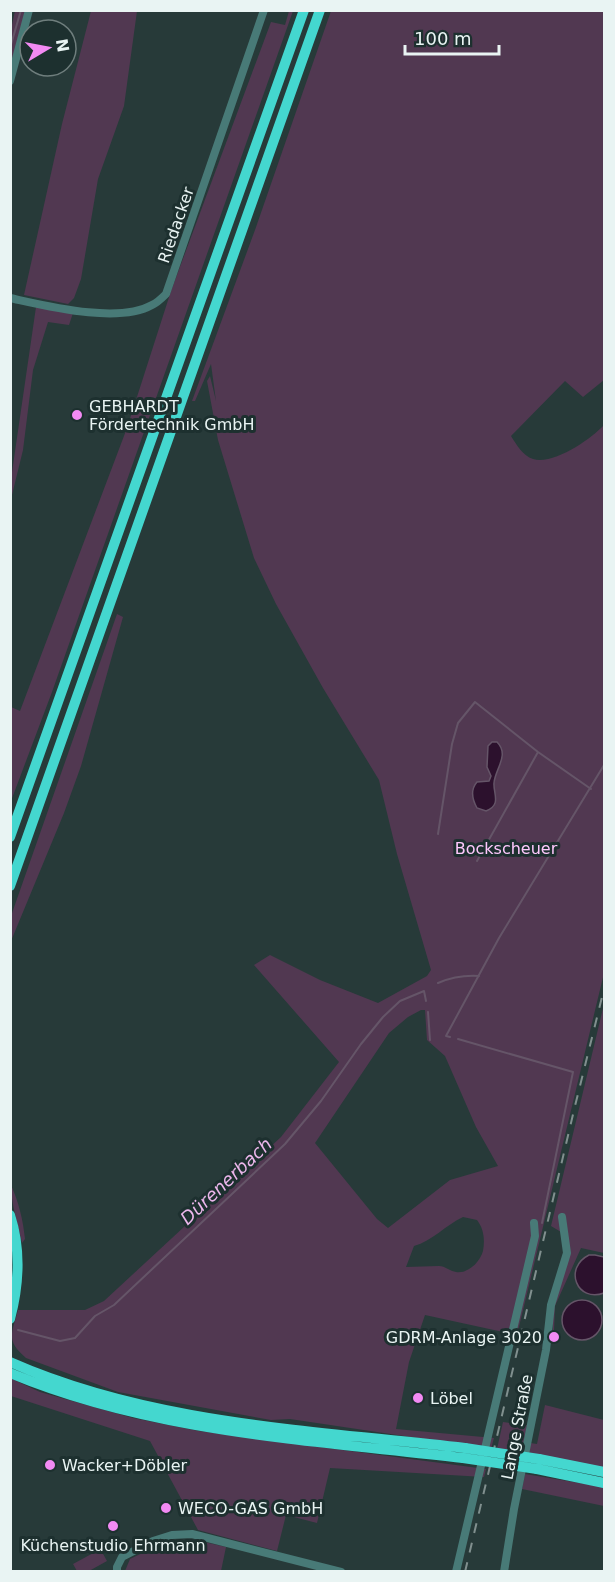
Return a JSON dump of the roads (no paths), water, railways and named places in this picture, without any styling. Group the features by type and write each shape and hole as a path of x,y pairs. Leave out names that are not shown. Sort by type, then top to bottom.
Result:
{"highway":[{"path":"10,837 304,10"},
{"path":"10,886 320,10"},
{"path":"10,1215 16,1242 18,1268 17,1287 10,1319"},
{"path":"10,1352 26,1369"},
{"path":"10,1362 70,1385 173,1411 604,1472"},
{"path":"10,1373 65,1394 156,1418 247,1433 464,1453"},
{"path":"538,1464 604,1483"}],"street":[{"path":"10,81 29,10"},
{"name":"Riedacker","path":"10,298 76,310 110,313 145,309 166,294 264,10"},
{"name":"Lange Straße","path":"504,1572 514,1509 546,1350 550,1305 567,1252 561,1217"},
{"path":"456,1572 535,1236 534,1223"},
{"path":"117,1572 122,1557 172,1535 192,1534 341,1572"}],"waterway":[{"path":"10,48 21,10"},
{"path":"438,834 452,744 458,723 475,702 538,752 591,789"},
{"path":"477,861 538,752"},
{"name":"Dürenerbach","path":"450,1037 446,1036 499,938 604,765"},
{"name":"Dürenerbach","path":"438,983 458,977 479,976"},
{"name":"Dürenerbach","path":"18,1330 60,1341 75,1338 95,1316 114,1305 285,1144 321,1101 383,1017 400,1001 424,991 426,1001"},
{"path":"428,1012 430,1040"},
{"path":"458,1039 573,1072 542,1223"}],"railway":[{"path":"465,1572 604,989"}],"place":[{"name":"GEBHARDT Fördertechnik GmbH","path":"77,415"},
{"name":"GDRM-Anlage 3020","path":"554,1337"},
{"name":"Löbel","path":"418,1398"},
{"name":"Wacker+Döbler","path":"50,1465"},
{"name":"WECO-GAS GmbH","path":"166,1508"},
{"name":"Küchenstudio Ehrmann","path":"113,1526"}],"park label":[{"name":"Bockscheuer","path":"506,848"}]}
